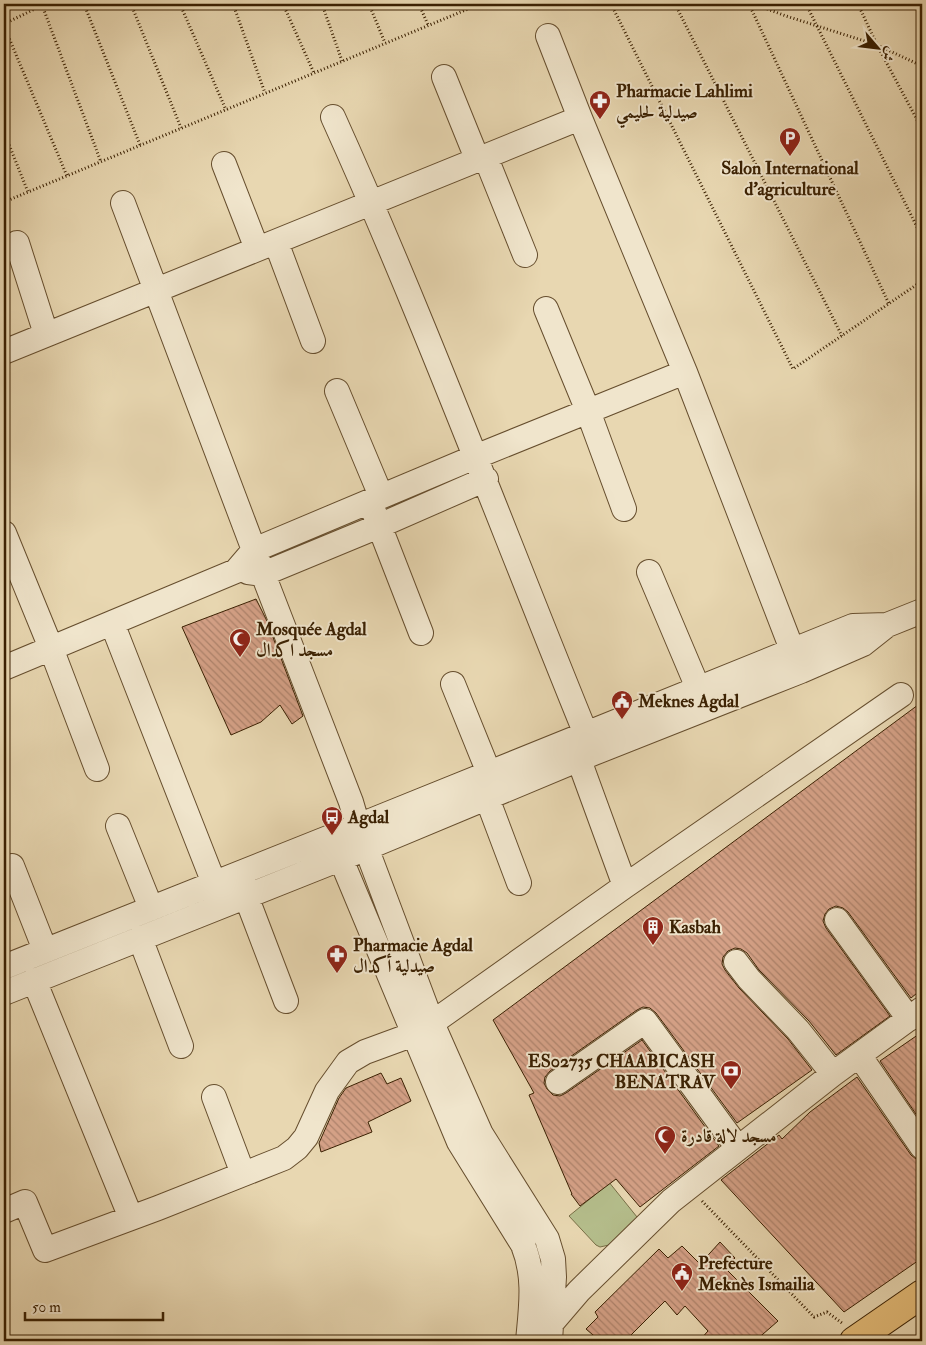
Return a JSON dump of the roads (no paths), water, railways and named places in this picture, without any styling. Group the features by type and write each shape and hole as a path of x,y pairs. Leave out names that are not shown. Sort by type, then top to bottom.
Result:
{"main road":[{"path":"866,1340 922,1294"},
{"path":"866,1340 922,1315"}],"street":[{"path":"548,36 685,372 797,660"},
{"path":"444,77 525,254"},
{"path":"333,118 372,204 486,479 586,749 625,886"},
{"path":"4,352 580,118"},
{"path":"224,164 267,246 313,341"},
{"path":"123,203 154,290 351,802 459,1142 527,1254 538,1329"},
{"path":"17,243 46,334"},
{"path":"546,310 588,411 624,509"},
{"path":"4,668 236,571 254,550 685,372"},
{"path":"337,391 375,499 379,526 421,633"},
{"path":"236,571 263,574 486,479"},
{"path":"4,533 51,648 97,769"},
{"path":"649,572 698,688"},
{"path":"4,967 332,836 362,837 488,798 586,749 698,688 797,660 863,644 887,625 922,611"},
{"path":"112,623 223,905"},
{"path":"4,993 340,859 362,837 489,774 586,749 797,660"},
{"path":"453,684 489,774"},
{"path":"4,1211 25,1202 44,1250 284,1158 297,1148 306,1137 327,1090 348,1062 365,1052 423,1028 901,695"},
{"path":"488,798 519,883"},
{"path":"118,826 151,908"},
{"path":"332,836 340,859 423,1028 481,1134 547,1239 553,1258 552,1301"},
{"path":"12,866 45,950"},
{"path":"246,896 286,1001"},
{"path":"538,1329 560,1311 670,1201 833,1074 916,1014 836,920"},
{"path":"140,938 181,1046"},
{"path":"736,962 798,1030 833,1074"},
{"path":"34,980 131,1218"},
{"path":"558,1082 645,1021 738,1148"},
{"path":"859,1055 922,1147"},
{"path":"214,1097 243,1174"},
{"path":"538,1329 540,1304 578,1291"}],"place":[{"name":"Pharmacie Lahlimi صيدلية لحليمي","path":"600,120"},
{"name":"Salon International d'agriculture","path":"790,157"},
{"name":"Mosquée Agdal مسجد اكدال","path":"240,658"},
{"name":"Meknes Agdal","path":"622,720"},
{"name":"Agdal","path":"332,836"},
{"name":"Kasbah","path":"653,946"},
{"name":"Pharmacie Agdal صيدلية أكدال","path":"337,974"},
{"name":"ES02735 CHAABICASH BENATRAV","path":"731,1090"},
{"name":"مسجد لالة قادرة","path":"665,1155"},
{"name":"Prefecture Meknès Ismailia","path":"682,1292"}]}
